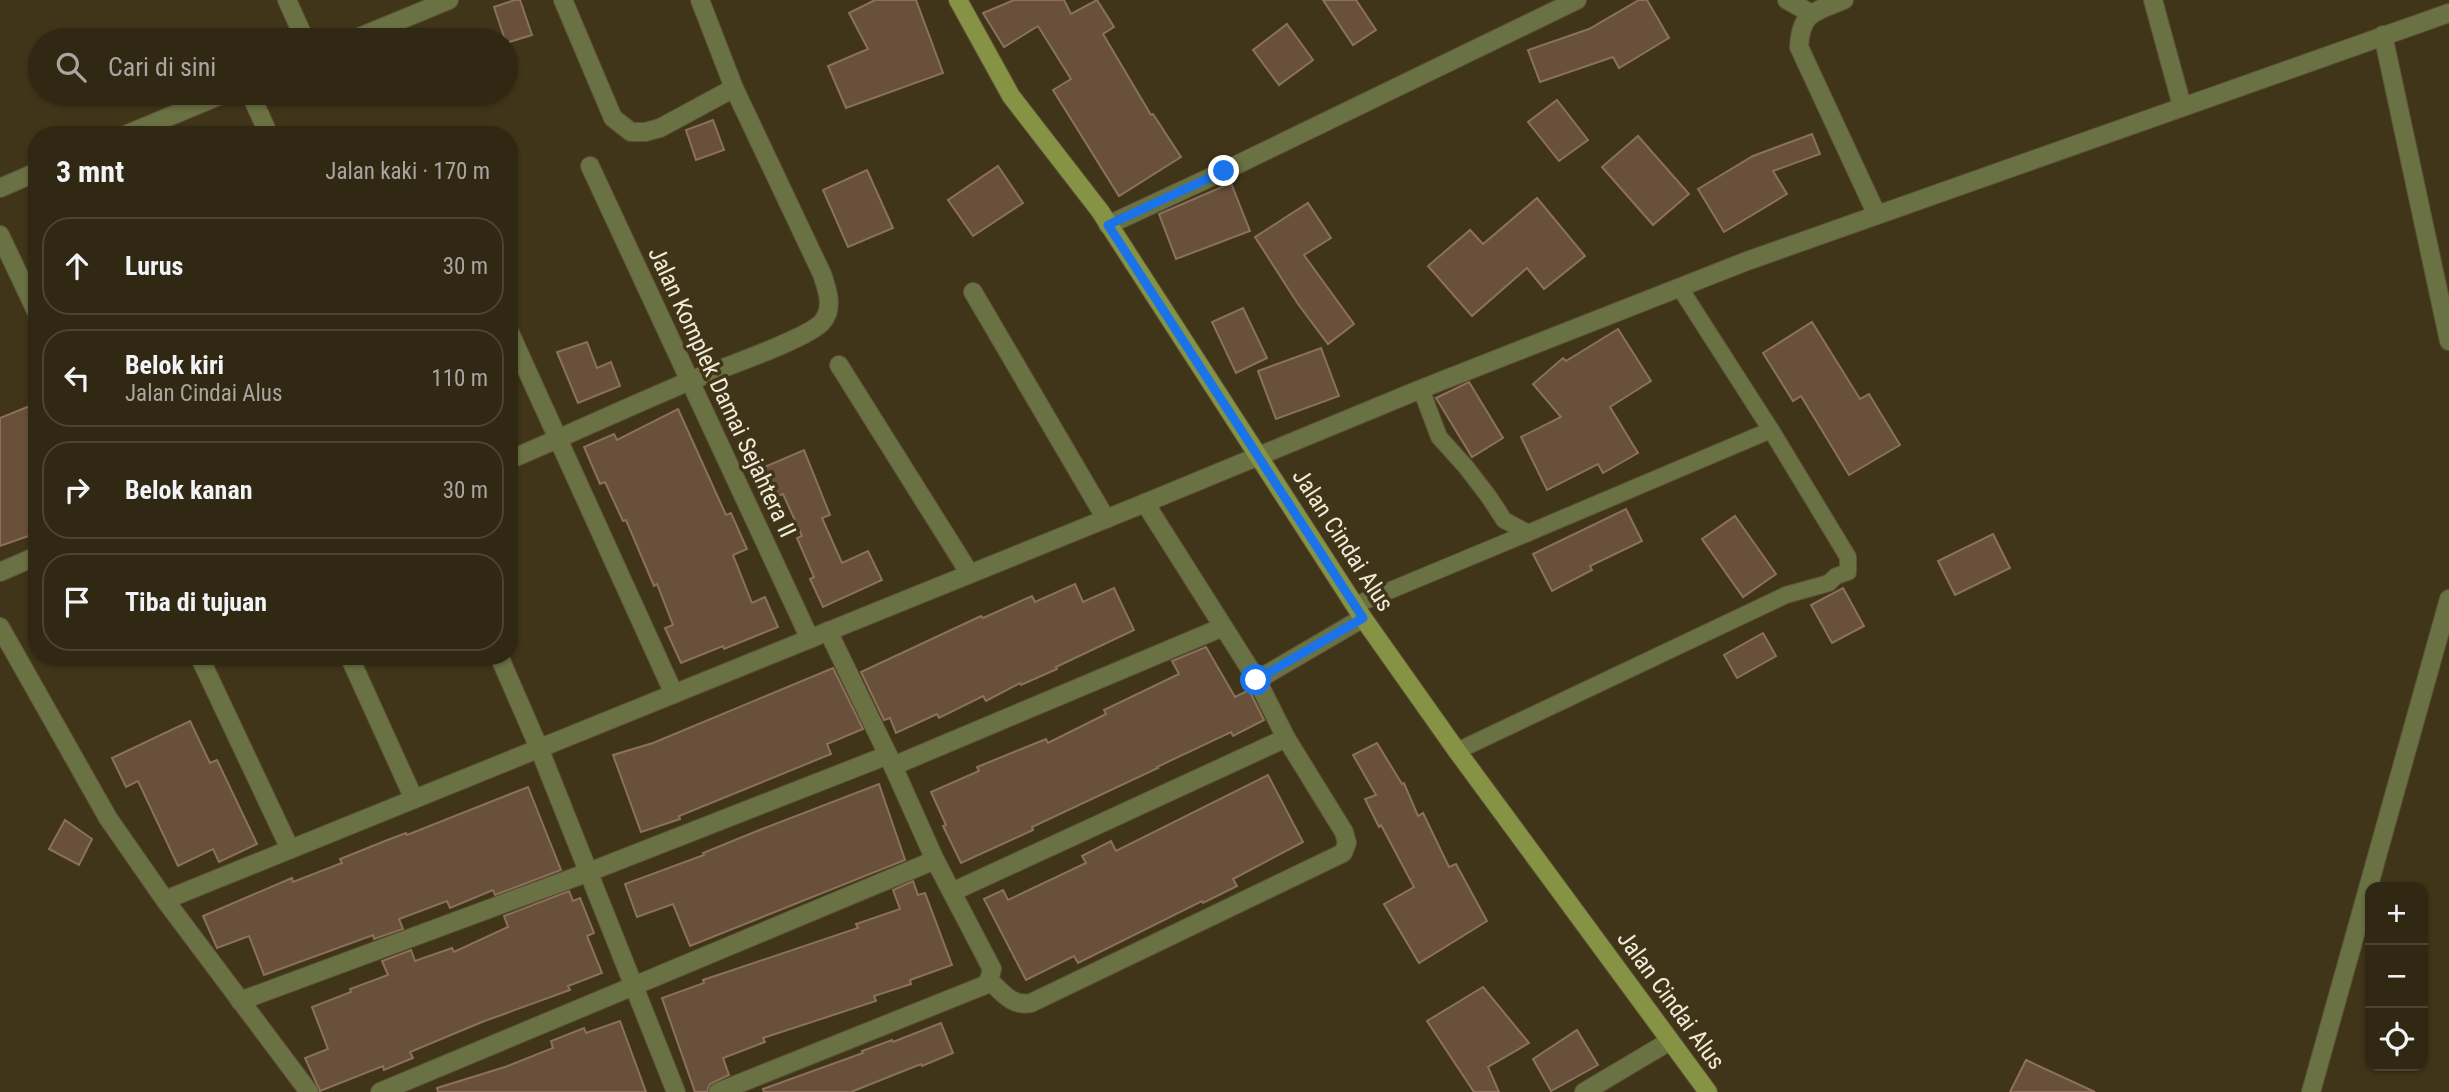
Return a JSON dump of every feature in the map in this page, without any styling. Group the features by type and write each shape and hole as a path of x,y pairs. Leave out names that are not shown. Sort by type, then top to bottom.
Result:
{"street":[{"path":"287,0 300,28"},
{"path":"381,28 449,0"},
{"path":"563,0 613,118 631,132 660,128 734,88"},
{"path":"518,456 790,340 815,328 824,320 828,310 828,293 821,274 734,88 700,0"},
{"name":"Jalan Cindai Alus","path":"958,0 1011,96 1100,211 1359,611 1457,751 1708,1092"},
{"path":"1108,225 1236,166 1577,0"},
{"path":"1787,0 1810,13"},
{"path":"1844,0 1810,13 1800,28 1799,47 1877,215"},
{"path":"2153,0 2182,106"},
{"path":"165,900 1260,457 1421,389 1680,288 1877,215 2449,13"},
{"path":"2383,35 2449,341"},
{"path":"147,126 197,105"},
{"path":"255,105 265,126"},
{"name":"Jalan Komplek Damai Sejahtera II","path":"590,166 810,639"},
{"path":"0,188 28,176"},
{"path":"0,235 28,294"},
{"path":"973,292 1106,519"},
{"path":"518,351 674,694"},
{"path":"839,365 970,574"},
{"path":"989,980 1013,1002 1021,1005 1031,1003 1343,853 1347,843 1344,832 1286,738 1256,680 1145,503"},
{"path":"0,572 28,560"},
{"path":"2311,1092 2449,599"},
{"path":"1256,680 1359,611"},
{"path":"0,627 108,818 165,900 309,1092"},
{"path":"240,1001 891,760 1223,627"},
{"path":"718,1092 985,985 992,969 935,860 891,760 828,631"},
{"path":"203,665 290,849"},
{"path":"353,665 414,799"},
{"path":"503,665 540,748 676,1092"},
{"path":"952,892 1286,738"},
{"path":"380,1092 935,860"},
{"path":"1584,1092 1670,1041"}],"lane":[{"path":"1457,751 1786,595 1829,583 1836,576 1848,572 1848,557 1680,288"},
{"path":"1421,389 1439,437 1474,477 1504,520 1528,533"},
{"path":"1359,611 1528,533 1771,430"}],"building":[{"path":"520,0 532,35 518,39 518,28 501,28 494,7"},
{"path":"875,0 916,0 943,73 846,108 828,66 868,49 849,13"},
{"path":"1014,0 1064,0 1071,14 1097,0 1114,27 1103,34 1151,115 1153,114 1181,157 1119,196 1053,90 1071,79 1038,26 1004,47 983,13"},
{"path":"1323,0 1356,0 1376,30 1353,45"},
{"path":"1639,0 1647,0 1669,38 1619,68 1613,57 1540,82 1528,50 1589,29"},
{"path":"1287,24 1313,60 1279,85 1253,50"},
{"path":"1557,100 1588,140 1559,161 1528,122"},
{"path":"713,120 724,150 696,160 686,130"},
{"path":"1812,134 1820,154 1773,171 1787,194 1724,232 1698,189 1753,156"},
{"path":"1638,136 1689,194 1653,225 1602,167"},
{"path":"998,166 1023,203 973,236 948,200"},
{"path":"867,170 893,228 848,247 823,190"},
{"path":"1231,183 1250,231 1176,259 1159,214"},
{"path":"1537,198 1585,256 1544,289 1527,268 1472,316 1428,266 1470,230 1483,244"},
{"path":"1308,203 1331,238 1304,255 1354,324 1328,344 1298,304 1255,237"},
{"path":"1243,308 1267,358 1236,373 1212,322"},
{"path":"1812,322 1860,399 1869,394 1900,445 1849,475 1801,396 1793,401 1763,353"},
{"path":"1618,329 1651,381 1610,407 1638,453 1603,473 1598,464 1547,490 1521,437 1561,417 1533,384 1563,358 1566,361"},
{"path":"587,342 597,368 611,362 620,386 578,403 557,352"},
{"path":"1321,348 1339,396 1276,419 1258,371"},
{"path":"1469,382 1503,438 1472,457 1436,398"},
{"path":"28,407 28,536 0,546 0,418"},
{"path":"678,409 726,515 731,513 747,549 733,555 752,603 765,597 778,627 681,663 665,628 673,625 657,584 654,586 626,520 623,521 605,482 600,484 584,447 614,434 617,440"},
{"path":"804,450 830,515 822,518 842,563 868,551 882,580 823,607 810,579 814,577 797,538 802,536 783,494 772,498 760,469"},
{"path":"1626,509 1642,541 1590,566 1592,570 1552,591 1533,554"},
{"path":"1735,516 1776,574 1743,597 1702,539"},
{"path":"1993,534 2010,568 1955,595 1938,561"},
{"path":"1075,584 1083,602 1114,588 1134,630 1056,667 1057,669 1021,685 1020,683 986,701 983,696 939,718 937,714 896,733 890,718 884,720 861,672 981,616 983,618 1032,596 1035,602"},
{"path":"1843,588 1864,626 1832,643 1811,605"},
{"path":"1763,633 1776,656 1737,678 1724,655"},
{"path":"1206,647 1235,697 1249,690 1264,720 1233,736 1231,732 961,863 943,826 946,825 931,792 979,771 977,767 1046,739 1048,743 1106,714 1104,710 1179,674 1172,661"},
{"path":"833,668 863,729 827,744 831,754 679,816 680,819 641,832 613,755 653,743"},
{"path":"190,721 210,763 217,760 257,844 219,862 213,849 178,866 138,781 126,787 112,758"},
{"path":"1377,743 1402,784 1404,783 1418,816 1423,813 1449,867 1456,864 1487,921 1419,963 1384,904 1414,887 1365,799 1376,795 1353,755"},
{"path":"1268,775 1303,842 1233,879 1237,886 1203,903 1202,901 1078,963 1074,956 1026,980 984,899 1003,890 1008,900 1086,863 1082,856 1111,841 1116,851"},
{"path":"879,784 905,860 690,946 673,904 637,917 625,884"},
{"path":"528,787 561,870 495,895 493,890 450,908 447,901 399,919 403,929 374,939 373,935 264,975 249,936 217,948 203,916 292,878 293,882 342,863 340,859 385,841 406,833 407,835"},
{"path":"65,820 92,839 79,865 49,849"},
{"path":"913,881 918,895 925,893 952,965 910,980 911,984 874,996 876,1001 763,1038 765,1042 723,1058 729,1075 710,1084 707,1092 695,1092 662,998 704,983 703,980 858,928 856,924 900,909 893,890"},
{"path":"569,891 573,901 580,898 594,933 587,936 602,973 568,986 570,990 410,1052 413,1058 384,1070 383,1066 320,1091 305,1058 328,1049 312,1007 388,975 382,961 411,950 415,961 452,948 454,952 508,927 504,916"},
{"path":"1483,987 1529,1043 1488,1067 1499,1092 1474,1092 1427,1021"},
{"path":"620,1021 646,1092 438,1092 437,1088 505,1067 553,1048 551,1041 584,1028 586,1033"},
{"path":"941,1023 953,1053 922,1066 921,1064 851,1092 764,1092 763,1089"},
{"path":"1577,1030 1598,1065 1551,1091 1533,1059"},
{"path":"2026,1060 2095,1092 2010,1092"}],"route":[{"path":"1224,171 1108,225 1363,618 1256,680"}]}
